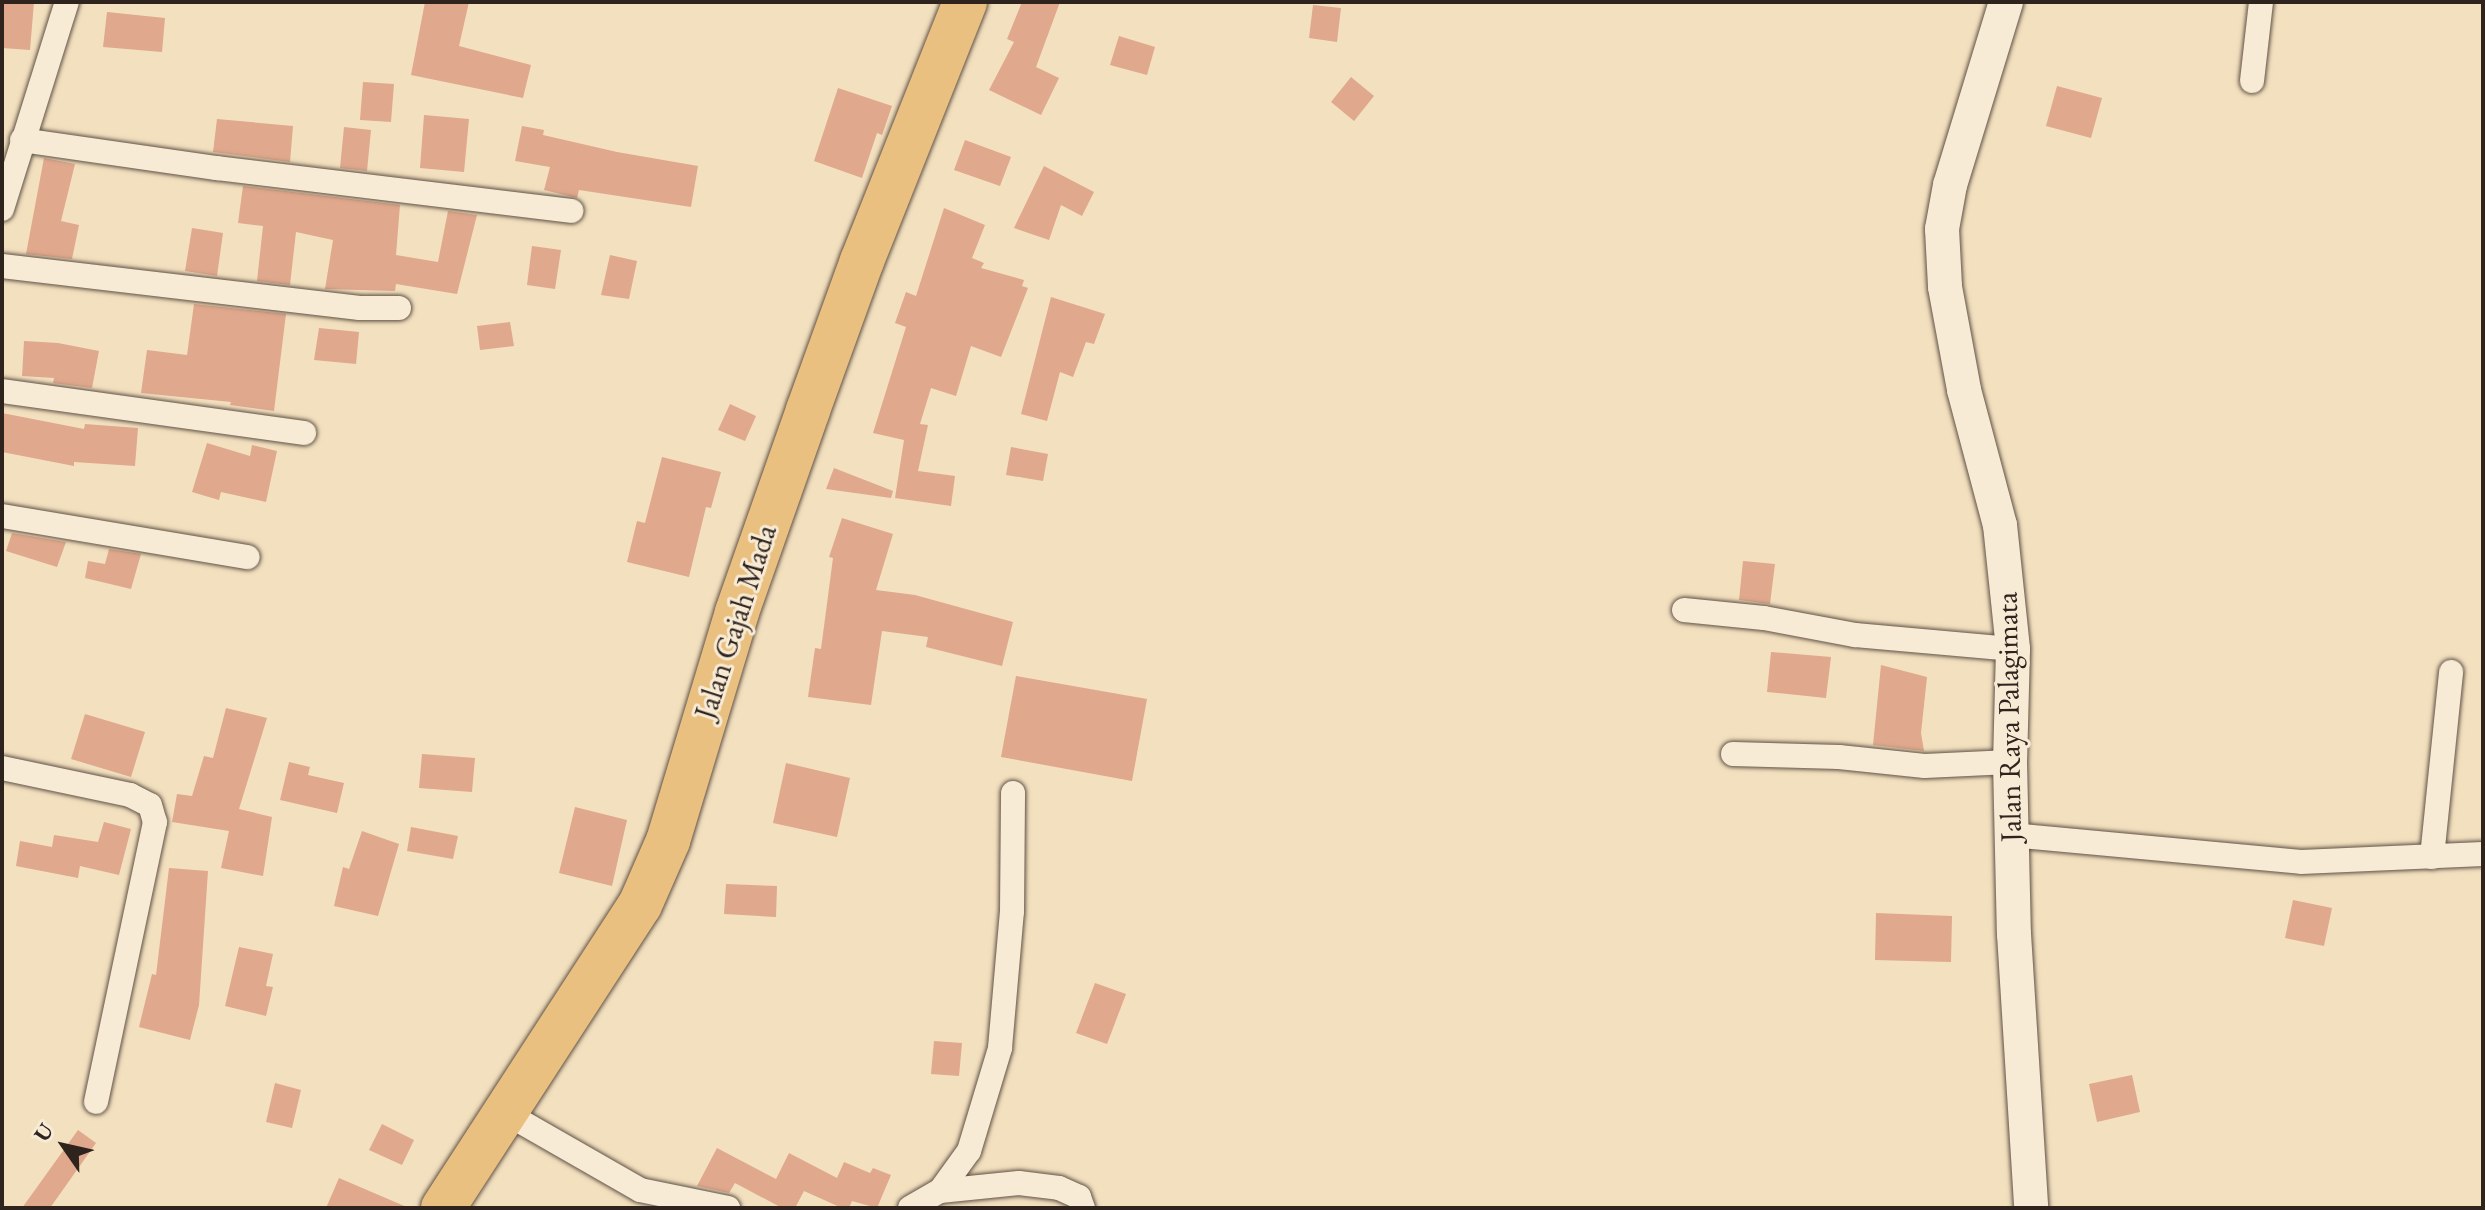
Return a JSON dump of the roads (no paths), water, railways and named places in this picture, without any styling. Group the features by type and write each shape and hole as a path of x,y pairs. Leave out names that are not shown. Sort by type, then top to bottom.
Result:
{"highway":[{"name":"Jalan Gajah Mada","path":"443,1208 640,905 668,841 737,612 803,424 862,261 965,2"}],"street":[{"path":"4,196 67,2"},
{"name":"Jalan Raya Palagimata","path":"2006,2 1950,185 1942,229 1945,287 1964,390 2000,525 2013,649 2011,835 2024,1123 2031,1208"},
{"path":"2252,81 2261,2"},
{"path":"22,140 217,168 571,211"},
{"path":"2,266 360,308 399,308"},
{"path":"2,391 304,433"},
{"path":"2,516 248,557"},
{"path":"1684,610 1764,618 1855,635 2013,649"},
{"path":"2432,857 2451,672"},
{"path":"1733,754 1839,757 1925,766 2010,762"},
{"path":"2,768 130,795 150,805 155,822 96,1102"},
{"path":"940,1191 969,1151 1000,1048 1012,912 1013,793"},
{"path":"2011,835 2301,862 2483,854"},
{"path":"504,1112 640,1190 728,1208"},
{"path":"910,1208 940,1191 1019,1183 1059,1188 1079,1197 1083,1208"}]}
